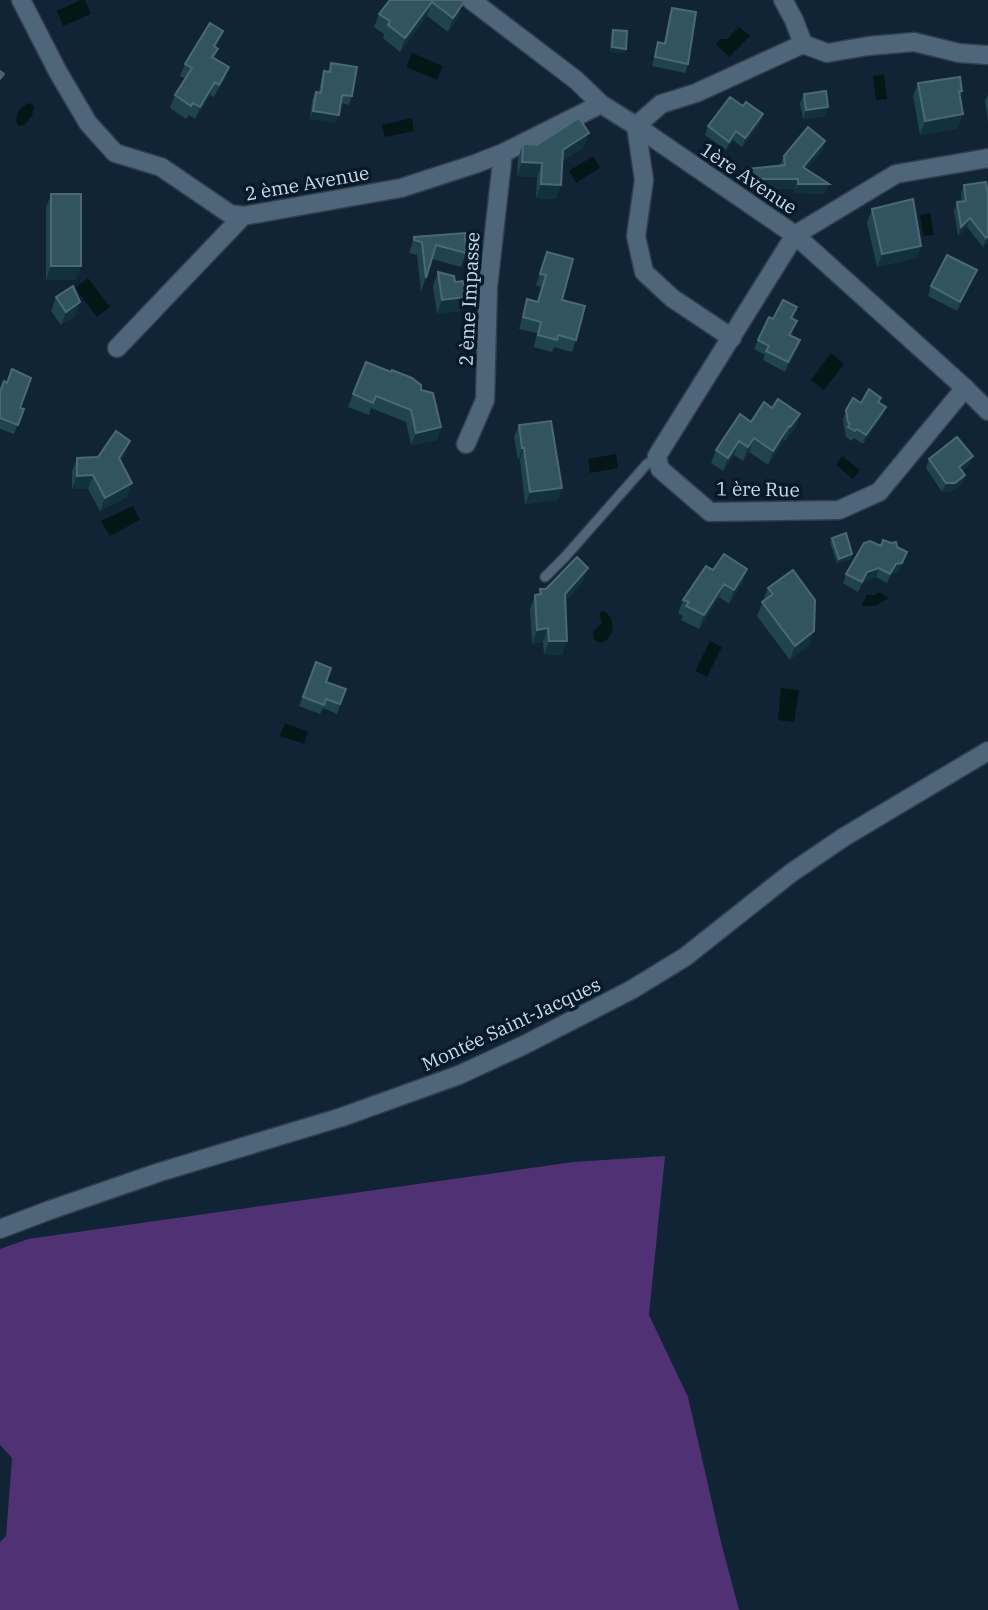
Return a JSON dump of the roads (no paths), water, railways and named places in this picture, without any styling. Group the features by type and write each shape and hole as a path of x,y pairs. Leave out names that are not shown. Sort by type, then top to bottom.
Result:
{"street":[{"name":"2 ème Avenue","path":"22,0 58,72 88,123 115,153 161,167 230,214 243,216 401,188 503,153 601,104"},
{"name":"1ère Avenue","path":"471,0 576,80 601,104 796,234 988,411"},
{"path":"783,0 803,44"},
{"path":"732,338 672,298 644,272 636,236 644,180 636,126 661,104 696,93 803,44 827,53 914,42 959,53 988,55"},
{"name":"2 ème Impasse","path":"466,444 485,400 488,287 503,153"},
{"path":"657,456 796,234 895,174 988,158"},
{"path":"117,348 243,216"},
{"name":"1 ère Rue","path":"657,456 660,468 710,512 839,510 880,492 965,388"},
{"name":"Montée Saint-Jacques","path":"0,1229 160,1172 342,1117 459,1075 524,1045 631,990 685,957 791,873 844,837 988,751"}],"lane":[{"path":"545,577 657,456"}]}
